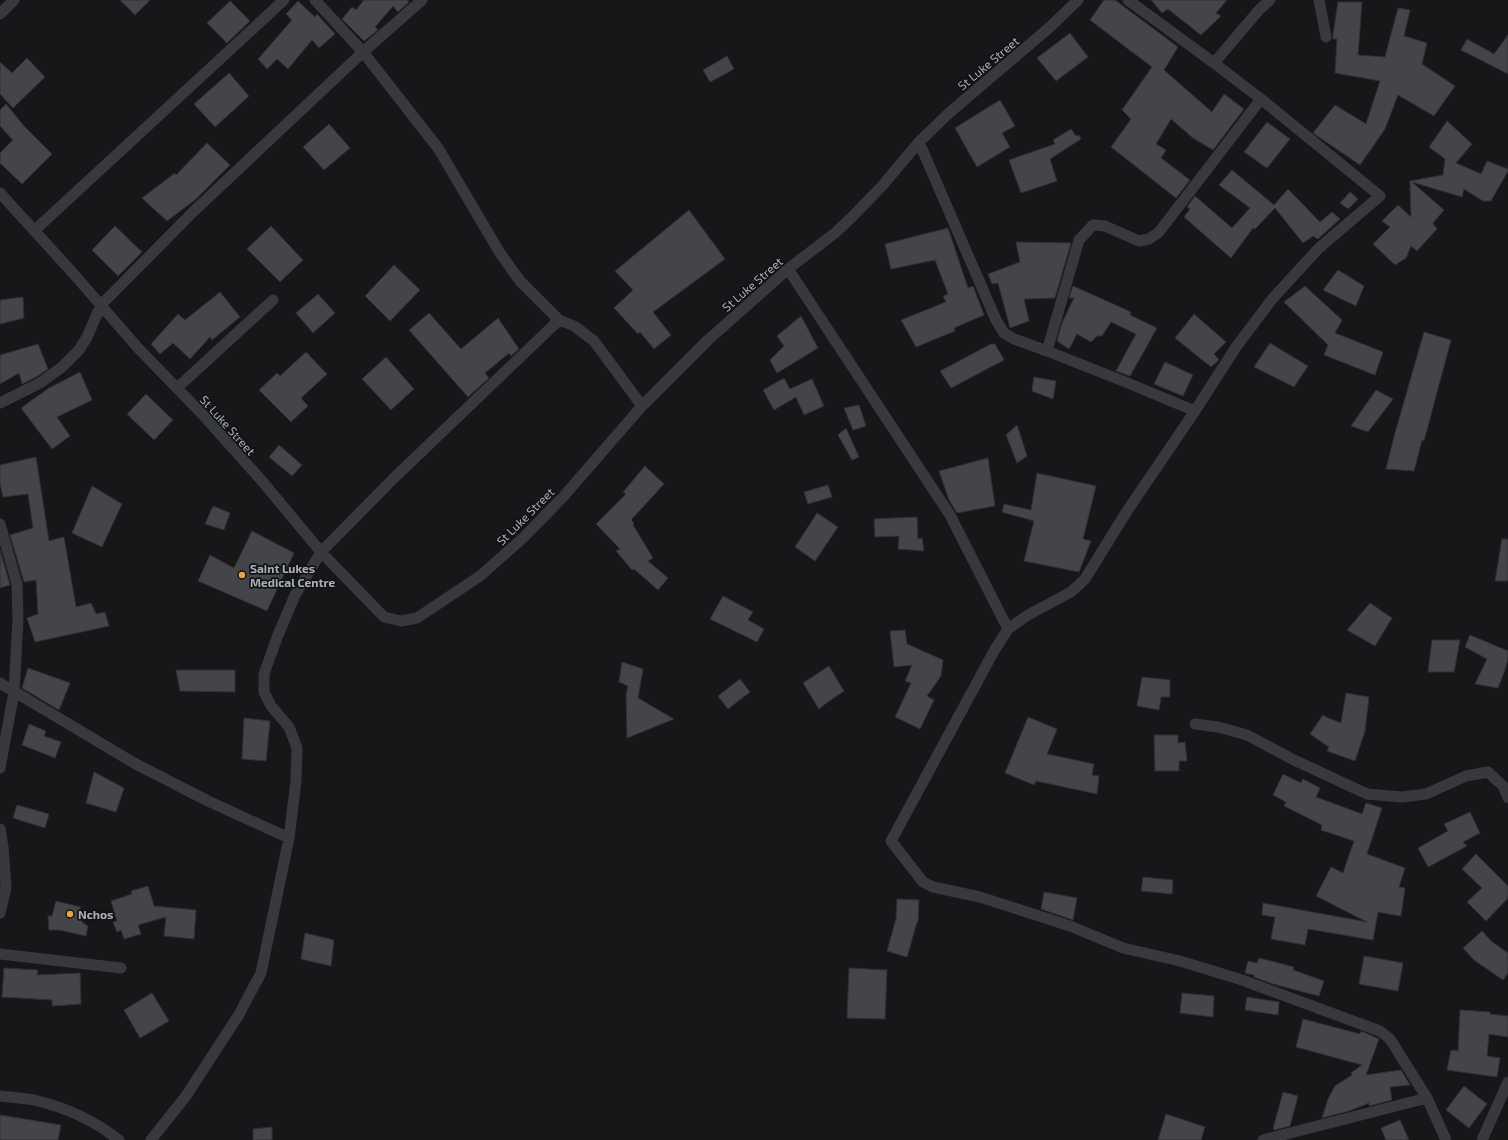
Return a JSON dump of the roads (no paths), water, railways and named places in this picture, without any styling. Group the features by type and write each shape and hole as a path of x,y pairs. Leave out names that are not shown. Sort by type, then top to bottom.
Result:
{"street":[{"path":"0,14 14,0"},
{"path":"35,230 284,0"},
{"path":"315,0 363,52 438,148 500,253 520,281 559,320 574,326 594,341 642,406"},
{"path":"0,403 40,383 62,367 79,350 88,337 100,305 194,211 363,52 422,0"},
{"name":"St Luke Street","path":"0,193 35,230 138,348 204,416 262,481 321,552 384,617 401,621 417,618 480,576 523,538 563,497 642,406 708,340 788,269 835,233 882,186 918,142 948,113 1050,27 1078,0"},
{"path":"1128,0 1261,99 1380,196 1319,248 1273,298 1236,346 1195,411 1127,511 1085,579 1071,592 1028,615 1008,629 994,651 891,841 924,882 933,887 980,897 1070,926 1124,948 1180,961 1239,979 1380,1031 1390,1039 1427,1098 1446,1140"},
{"path":"1214,63 1259,10 1270,0"},
{"path":"1320,0 1326,37"},
{"path":"1048,351 1079,240 1085,232 1093,225 1105,226 1139,241 1149,240 1159,232 1261,99"},
{"path":"918,142 996,320 1004,333 1014,339 1048,351 1195,411"},
{"path":"788,269 950,515 1008,629"},
{"path":"177,388 273,300"},
{"path":"151,1140 186,1096 238,1016 261,973 289,838 296,781 297,748 289,727 271,706 264,692 264,674 278,635 295,595 321,552 394,478 559,320"},
{"path":"0,524 17,584 18,619 14,692 0,768"},
{"path":"0,684 134,763 208,801 289,838"},
{"path":"1194,724 1218,727 1247,735 1301,763 1367,794 1402,797 1426,794 1466,776 1488,772 1502,786 1508,798"},
{"path":"0,829 6,886 0,913"},
{"path":"0,954 121,968"},
{"path":"1482,1140 1508,1082"},
{"path":"0,1096 34,1100 68,1110 108,1132 119,1140"},
{"path":"1263,1140 1427,1098"}],"place":[{"name":"Saint Lukes Medical Centre","path":"242,575"},
{"name":"Nchos","path":"70,914"}]}
